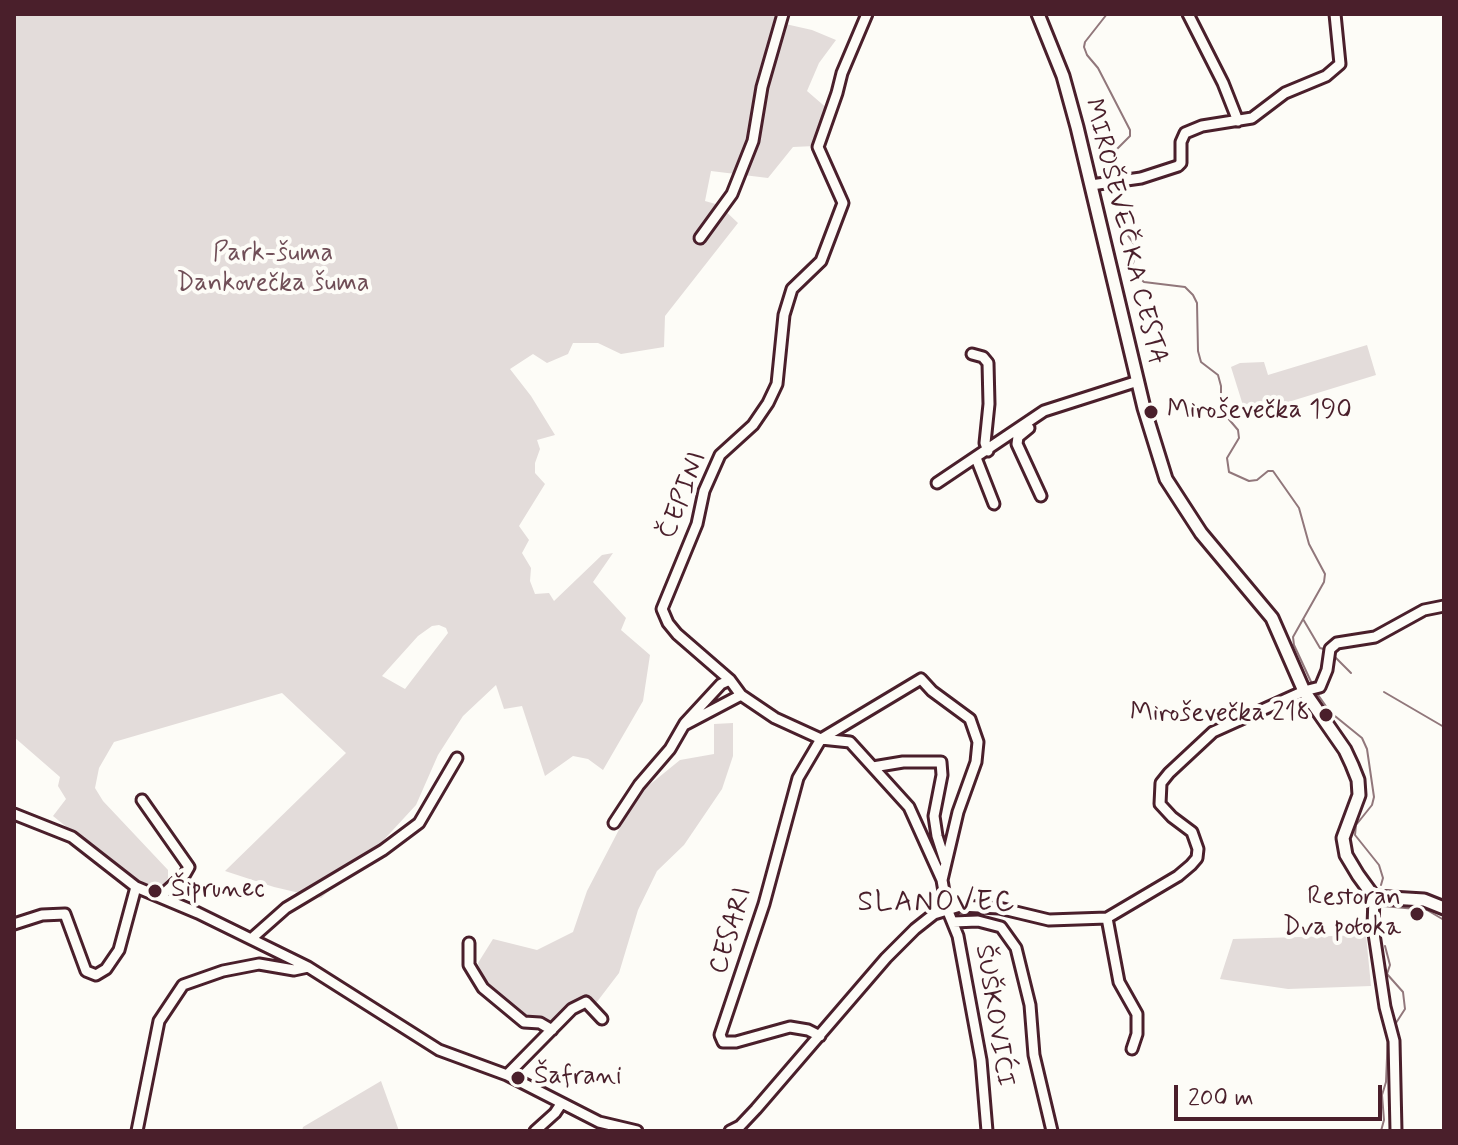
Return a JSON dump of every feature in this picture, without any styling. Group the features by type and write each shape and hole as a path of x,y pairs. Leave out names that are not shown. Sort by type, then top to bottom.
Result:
{"main road":[{"name":"MIROŠEVEČKA CESTA","path":"1038,14 1063,76 1138,381 1166,479 1201,533 1272,618 1345,750 1358,780 1359,795 1346,826 1343,846 1374,897"},
{"path":"1374,897 1424,900 1444,908"}],"street":[{"path":"700,238 732,194 753,141 762,87 783,14"},
{"name":"ČEPINI","path":"730,680 677,634 662,609 697,524 704,491 720,455 753,425 777,384 784,315 792,289 821,261 843,203 818,147 842,73 867,14"},
{"path":"1188,14 1223,83 1238,121"},
{"path":"1091,185 1141,178 1178,166 1185,133 1202,126 1252,118 1285,93 1326,76 1340,64 1335,14"},
{"path":"972,354 983,357 988,363 989,404 985,443 988,451"},
{"path":"937,483 1044,411 1138,381"},
{"path":"1041,496 1022,460 1016,440 1058,408"},
{"path":"976,458 994,504"},
{"path":"730,1131 740,1126 756,1109 886,958 934,914 960,906 999,908 1049,920 1107,918 1178,876 1197,858 1198,849 1192,832 1160,804 1161,783 1169,773 1213,732 1311,689 1327,670 1330,651 1340,642 1375,637 1424,610 1444,606"},
{"path":"821,739 921,679 944,701 970,719 978,742 976,762 958,812 942,880"},
{"path":"614,823 639,785 670,749 683,726 707,697 730,680 741,695 775,718 821,739 850,742 909,807 942,880 947,909"},
{"path":"683,726 741,695"},
{"name":"CESARI","path":"820,1036 790,1027 736,1042 723,1042 720,1035 764,904 798,778 821,739"},
{"path":"251,939 286,908 383,850 419,823 457,758"},
{"path":"873,767 903,762 941,762 942,775 934,816 946,864"},
{"path":"142,800 189,867 161,896"},
{"path":"14,814 72,837 136,887 308,967 439,1050 507,1075 598,1127 637,1131"},
{"path":"14,924 42,915 65,914 86,971 96,975 106,969 119,950 136,887"},
{"path":"1374,897 1373,927 1391,1026 1396,1131"},
{"name":"ŠUŠKOVIĆI","path":"947,909 958,936 981,1060 987,1131"},
{"path":"1107,918 1119,982 1137,1014 1137,1034 1132,1049"},
{"path":"953,922 978,921 1001,927 1016,948 1030,1005 1034,1055 1052,1131"},
{"path":"469,943 469,965 483,988 524,1022 540,1023 552,1030"},
{"path":"137,1131 159,1021 183,985 223,971 259,964 294,970 308,967"},
{"path":"507,1075 572,1009 586,1002 602,1019"},
{"path":"535,1131 561,1104"}],"green space":[{"name":"Park-šuma Dankovečka šuma","path":"14,14 780,14 781,23 812,30 836,40 819,63 807,91 829,110 815,146 793,147 768,178 711,171 705,201 719,205 738,223 665,316 664,347 621,354 598,343 573,343 568,354 547,363 533,354 510,369 555,435 537,440 540,449 535,473 545,484 519,526 529,540 522,553 531,568 530,581 535,594 549,593 554,601 602,555 613,553 593,582 626,618 621,630 650,655 643,701 603,770 588,759 573,756 545,776 522,706 504,709 496,685 463,716 438,755 416,805 368,857 321,898 274,887 225,871 346,753 282,693 114,742 99,768 95,788 103,801 168,870 168,878 159,890 126,875 53,816 66,799 58,786 60,777 14,737","holes":["432,626 446,628 448,633 405,689 382,676 418,636"]},
{"path":"1367,345 1376,375 1246,415 1231,367 1240,363 1264,362 1268,375"},
{"path":"733,723 733,756 722,789 684,845 657,871 638,910 619,973 593,1007 588,998 571,1005 553,1025 526,1019 485,985 478,963 493,939 537,950 573,932 587,891 637,795 680,760 714,754 714,724"},
{"path":"1366,935 1371,986 1288,989 1220,979 1233,939"},
{"path":"381,1081 399,1131 302,1131 303,1127"}],"waterway":[{"path":"1106,179 1112,154 1130,136 1130,130 1098,68 1084,47 1107,14"},
{"path":"1108,185 1122,208 1126,233 1137,248 1131,271 1144,282 1185,287 1197,303 1201,362 1218,375 1221,410 1238,430 1239,438 1227,458 1229,472 1249,481 1273,471 1299,508 1309,544 1325,574 1324,582 1293,637 1313,686"},
{"path":"1303,619 1320,648 1327,650"},
{"path":"1332,654 1351,673"},
{"path":"1316,692 1330,712 1362,738 1367,749 1374,797 1372,805 1356,825 1355,835 1379,865 1383,878 1381,885"},
{"path":"1384,692 1444,727"},
{"path":"1383,906 1427,910 1444,920"},
{"path":"1385,946 1390,965 1387,974 1403,992 1405,1009 1394,1026"},
{"path":"1381,1131 1388,1034"}],"place":[{"name":"Miroševečka 190","path":"1151,412"},
{"name":"Miroševečka 218","path":"1326,715"},
{"name":"Šiprunec","path":"155,891"},
{"name":"Restoran Dva potoka","path":"1417,914"},
{"name":"Šafrani","path":"518,1078"}],"district":[{"name":"SLANOVEC","path":"937,904"}]}
